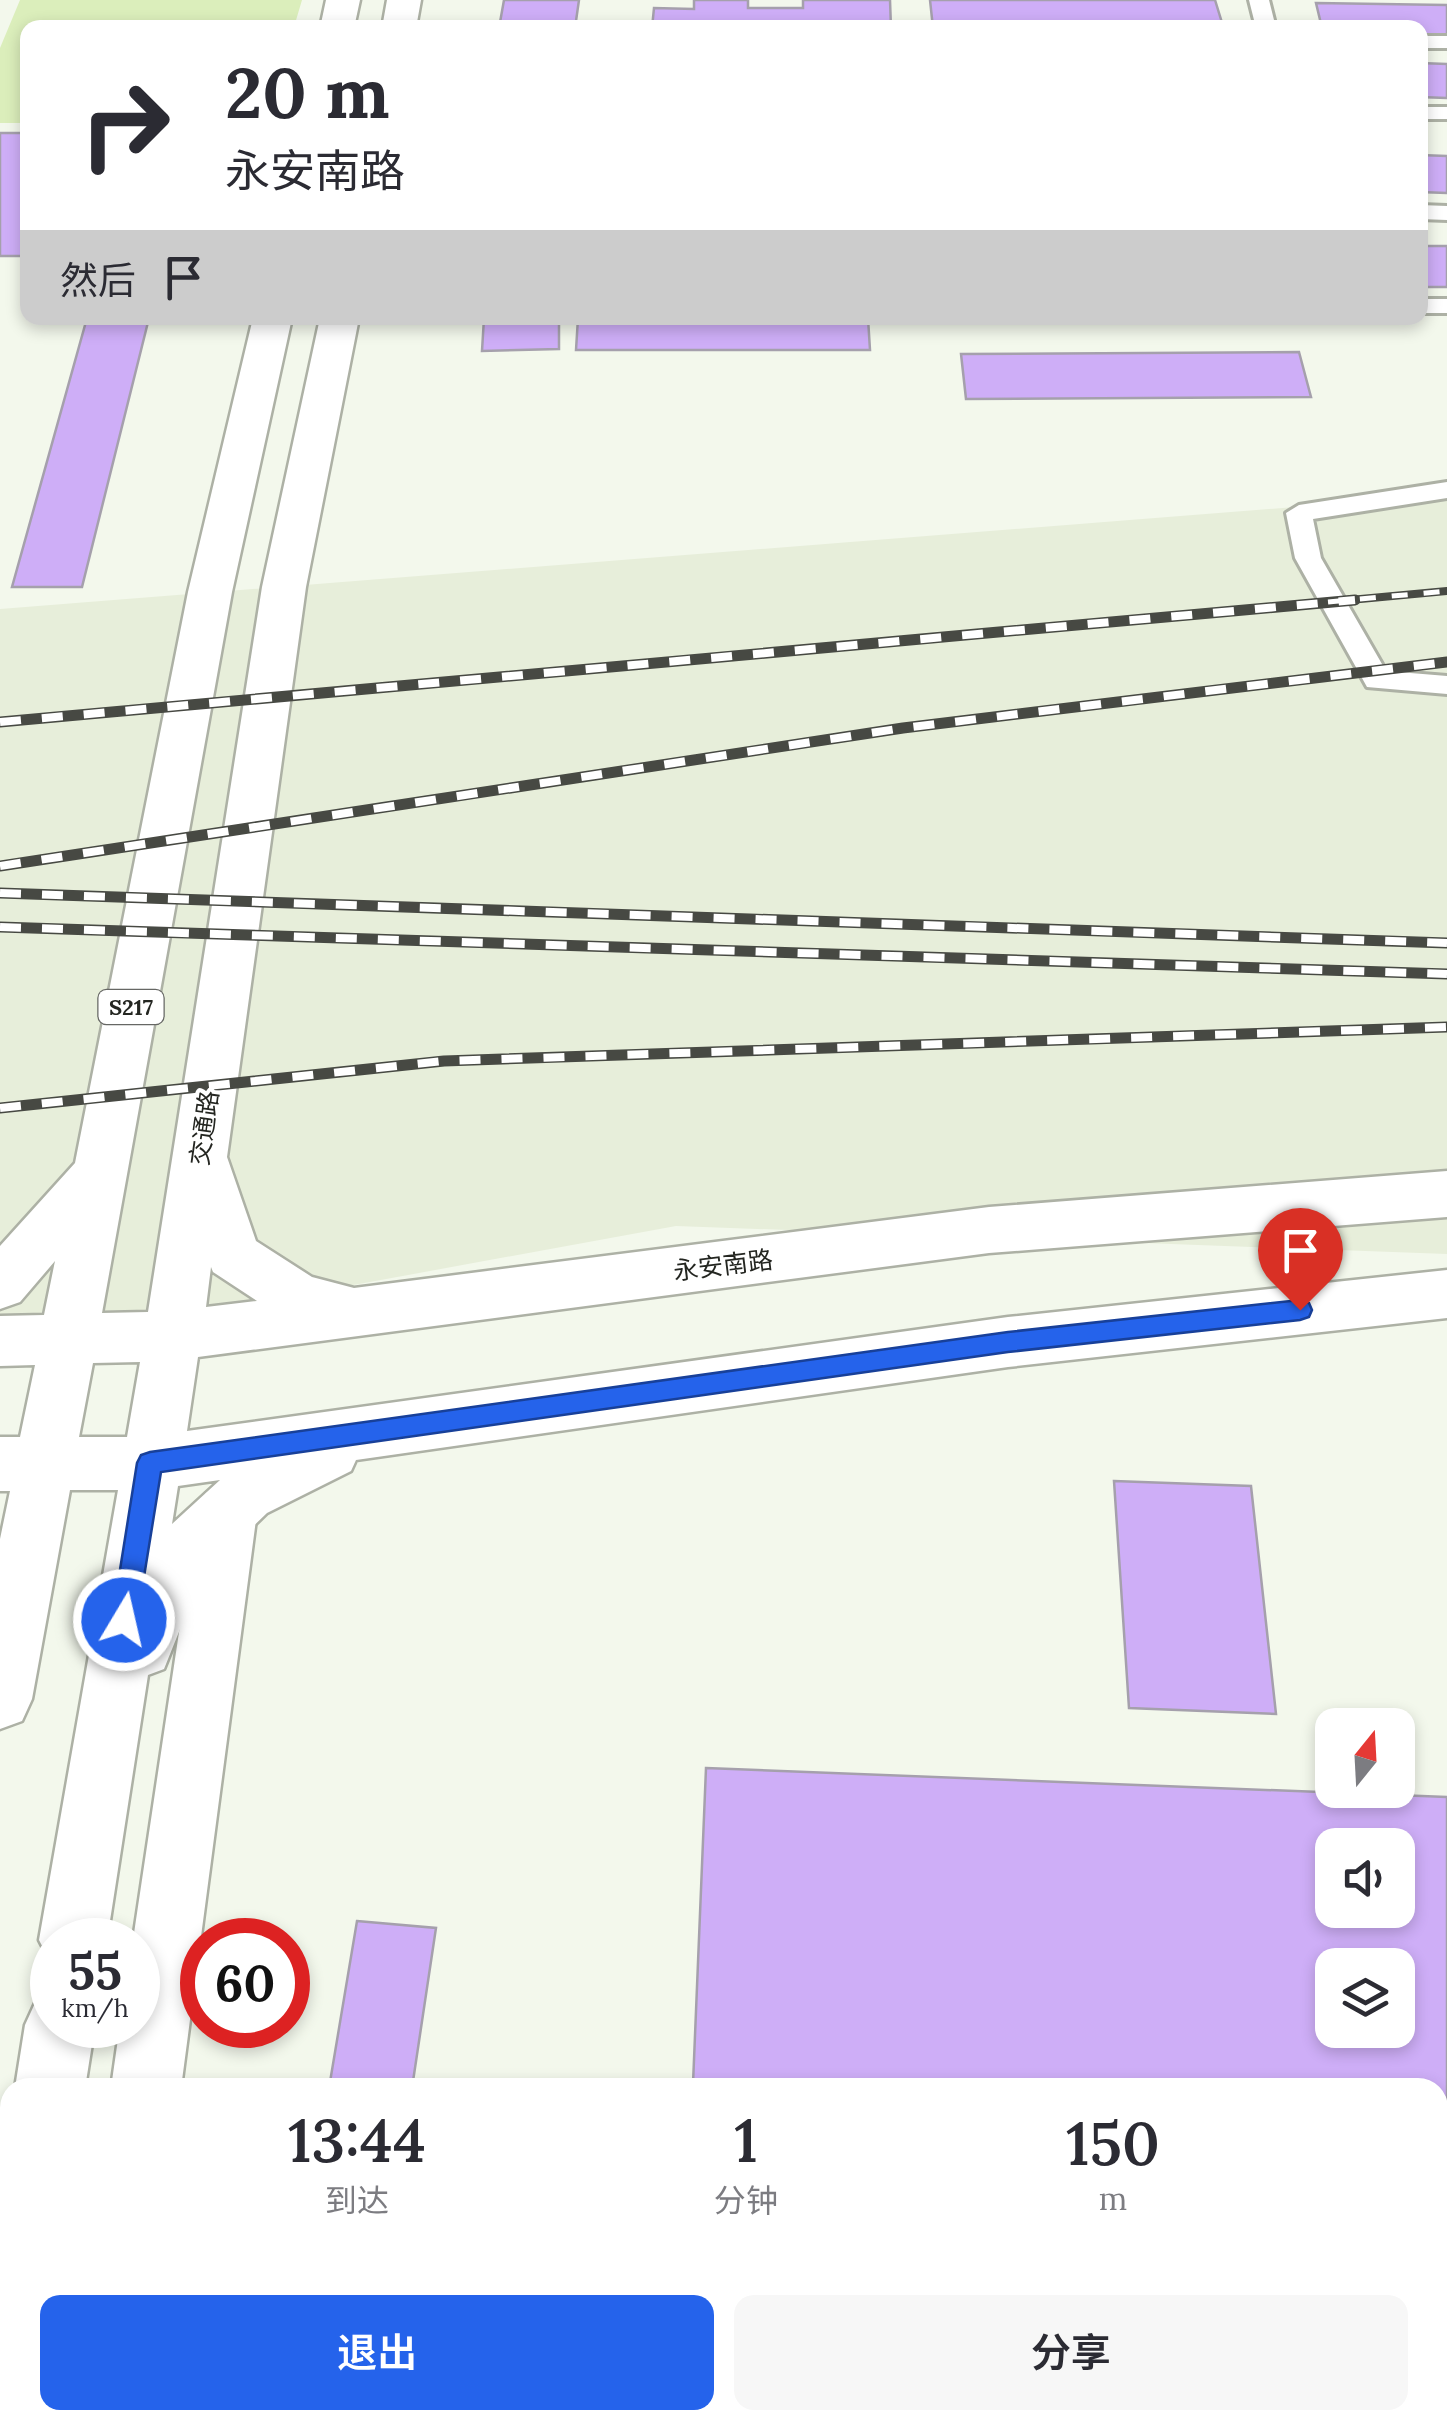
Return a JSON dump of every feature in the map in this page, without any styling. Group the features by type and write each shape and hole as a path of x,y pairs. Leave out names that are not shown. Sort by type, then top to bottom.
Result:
{"main road":[{"name":"S217","path":"0,1698 23,1463 70,1337 210,592 270,325"},
{"name":"交通路","path":"78,1918 173,1336 284,587 338,325"},
{"path":"200,1155 233,1255 298,1298 357,1312"},
{"path":"0,1285 101,1170"},
{"name":"永安南路","path":"0,1341 173,1336 989,1230 1447,1194"},
{"path":"23,1463 150,1463 1008,1342 1447,1294"},
{"path":"106,1739 178,1560 246,1494 370,1432"},
{"path":"147,2078 227,1512"},
{"path":"52,2078 56,2048"}],"lane":[{"path":"1447,490 1299,513 1308,558 1377,680 1447,685"}],"shaded area":[{"path":"1447,495 1447,1254 676,1226 69,1337 0,1340 0,609"}],"green space":[{"path":"20,0 302,0 296,20 20,20 20,123 0,123 0,48"}],"building":[{"path":"504,0 579,0 576,20 500,20"},
{"path":"694,0 748,0 748,8 803,8 803,0 890,0 891,20 653,20 654,8 694,9"},
{"path":"930,0 1215,0 1221,20 932,20"},
{"path":"1316,3 1447,5 1447,37 1428,36 1428,20 1320,20"},
{"path":"1428,63 1447,64 1447,98 1428,97"},
{"path":"0,133 20,133 20,256 0,256"},
{"path":"1428,155 1447,156 1447,193 1428,192"},
{"path":"1428,246 1447,246 1447,287 1428,287"},
{"path":"85,325 147,325 82,587 12,587"},
{"path":"484,325 559,325 559,349 482,351"},
{"path":"578,325 868,325 870,350 576,350"},
{"path":"1299,352 1311,397 966,399 961,354"},
{"path":"1114,1481 1251,1486 1276,1714 1129,1708"},
{"path":"706,1768 1315,1792 1315,1808 1415,1808 1415,1796 1447,1797 1447,2078 693,2078"},
{"path":"357,1921 436,1928 414,2078 331,2078"}],"railway":[{"path":"1328,602 1447,591"},
{"path":"0,722 1355,600"},
{"path":"0,866 903,728 1447,662"},
{"path":"0,893 1447,943"},
{"path":"0,927 1447,974"},
{"path":"0,1108 444,1061 1447,1027"}],"route":[{"path":"124,1620 150,1463 1008,1342 1300,1310"}]}
